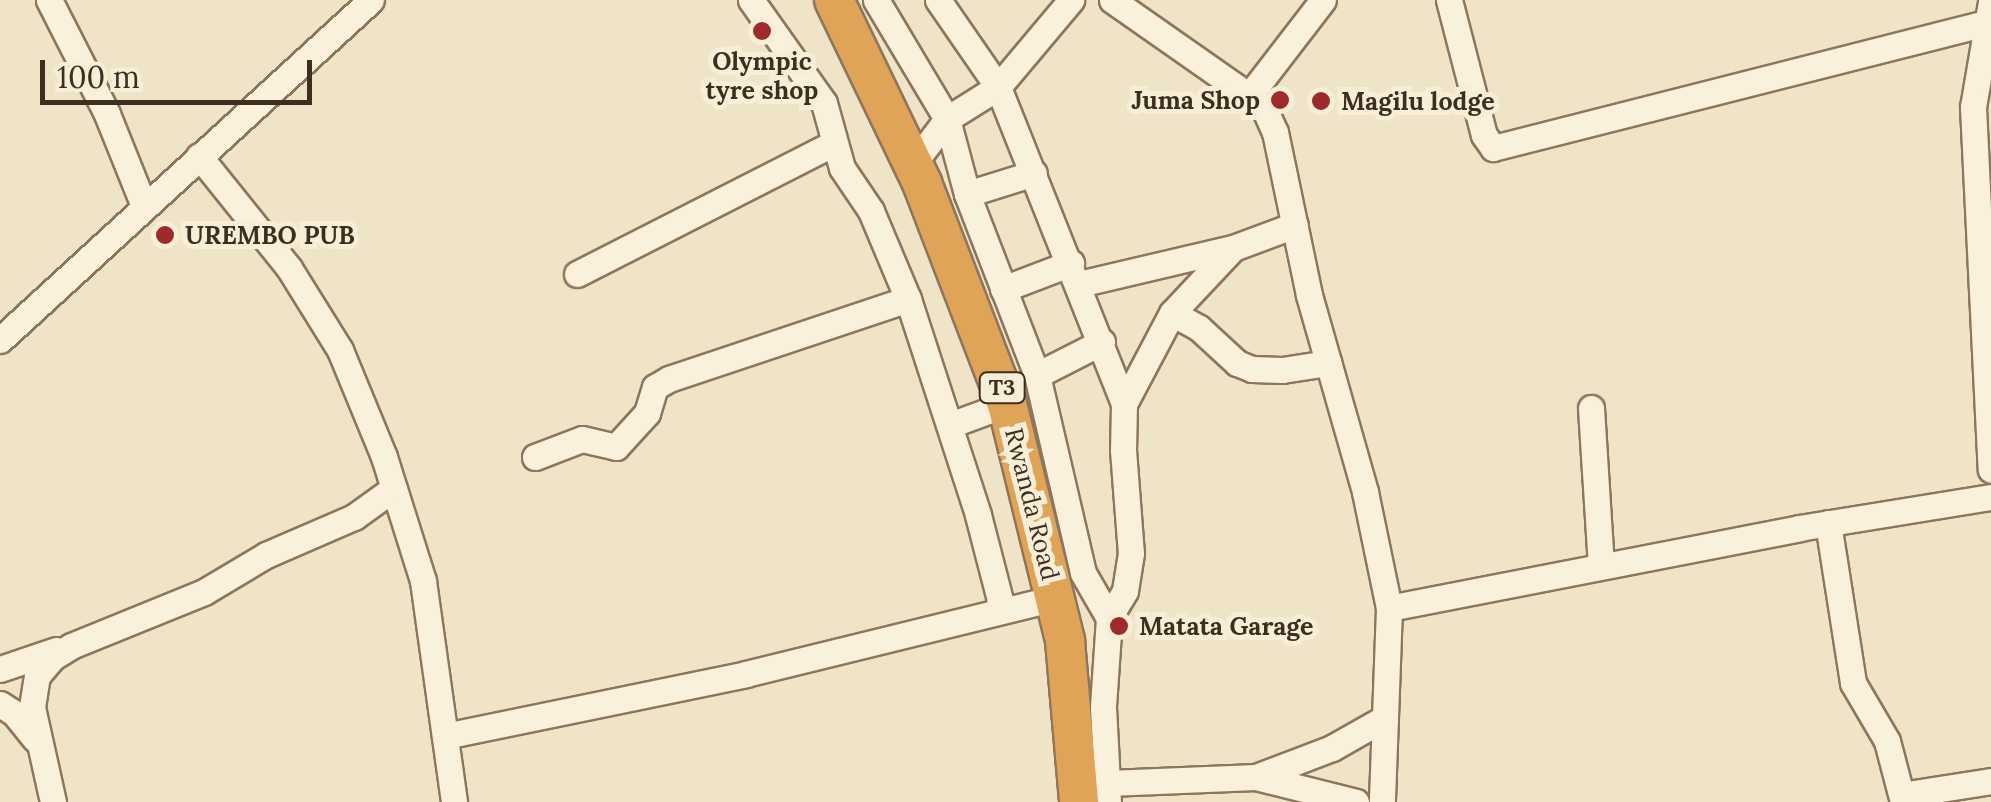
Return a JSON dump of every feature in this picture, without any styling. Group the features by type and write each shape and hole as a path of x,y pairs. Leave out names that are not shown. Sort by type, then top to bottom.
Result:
{"highway":[{"name":"Rwanda Road","path":"834,0 913,164 967,290 1007,404 1055,598 1074,715 1098,796"}],"street":[{"path":"48,0 100,98 144,206"},
{"path":"0,340 371,0"},
{"path":"751,0 824,103 842,168 871,210 908,299 950,425 1000,600 998,609"},
{"path":"876,0 946,119 967,194 1038,375 1083,573 1110,618"},
{"path":"938,0 998,87 1124,404 1122,450 1131,553 1125,591 1110,618 1098,796 1256,777 1332,748 1384,718"},
{"path":"913,164 946,119 998,87 1071,0"},
{"path":"1112,0 1249,96 1265,110 1275,132 1328,363 1366,492 1388,608 1382,802"},
{"path":"1249,96 1324,0"},
{"path":"1449,0 1484,135 1493,148 1989,13 1972,107 1991,470"},
{"path":"576,274 834,144"},
{"path":"200,156 289,268 340,350 394,488 423,581 454,802"},
{"path":"967,194 1034,173"},
{"path":"1004,289 1075,273 1233,248 1294,225"},
{"path":"1124,404 1172,313 1233,248"},
{"path":"535,457 582,439 616,447 647,413 655,387 668,378 908,299"},
{"path":"1172,313 1211,338 1236,363 1252,369 1282,370 1328,363"},
{"path":"1038,375 1102,342"},
{"path":"950,425 1007,404"},
{"path":"1591,408 1601,566"},
{"path":"0,669 71,646 204,592 266,555 354,517 394,488"},
{"path":"1388,608 1828,523 1991,497"},
{"path":"1828,523 1853,683 1887,741 1902,798 1991,781"},
{"path":"445,736 746,674 1055,598"},
{"path":"54,802 32,707 37,676 71,646"},
{"path":"0,704 14,713 40,748"},
{"path":"1256,777 1356,802"}],"place":[{"name":"Olympic tyre shop","path":"762,31"},
{"name":"Juma Shop","path":"1280,100"},
{"name":"Magilu lodge","path":"1321,101"},
{"name":"UREMBO PUB","path":"165,235"},
{"name":"Matata Garage","path":"1119,626"}]}
